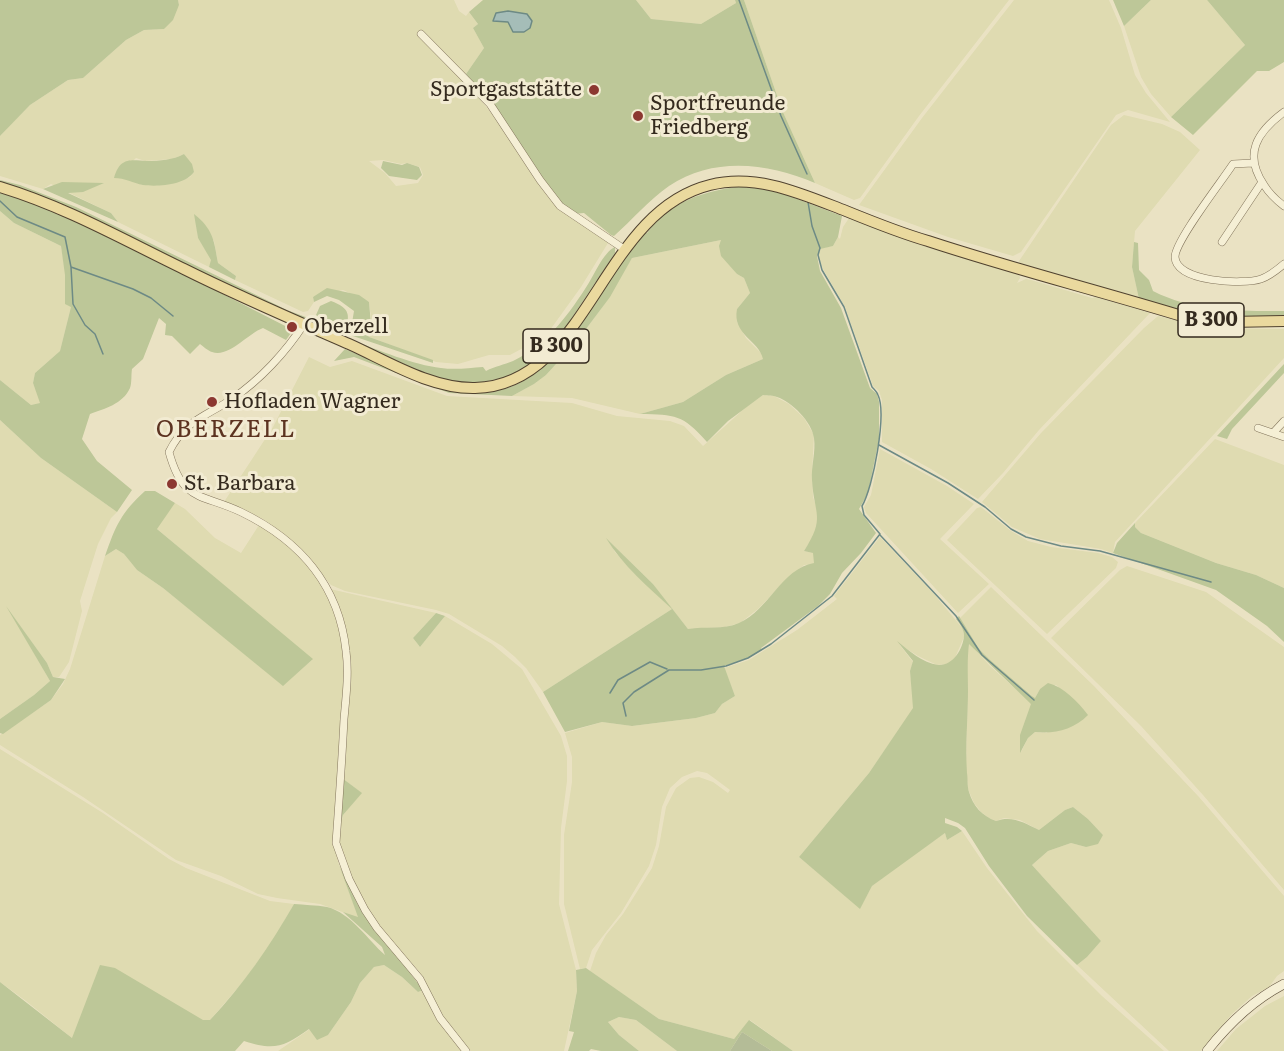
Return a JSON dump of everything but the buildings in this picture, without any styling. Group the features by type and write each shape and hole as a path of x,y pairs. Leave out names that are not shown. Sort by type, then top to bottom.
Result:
{"main road":[{"name":"B 300","path":"0,188 38,199 70,212 186,271 427,378 451,386 473,388 495,386 529,371 546,358 583,310 624,249 651,218 674,200 711,184 738,181 770,184 801,193 924,240 1185,317 1228,322 1284,321"},
{"path":"1208,1051 1231,1022 1253,1004 1284,984"}],"street":[{"path":"421,34 490,104 560,206 624,249"},
{"path":"1284,112 1256,142 1253,163 1262,182 1284,206"},
{"path":"1253,163 1233,164 1184,237 1175,259 1184,272 1192,275 1239,281 1260,280 1284,264"},
{"path":"1221,242 1262,182"},
{"path":"304,324 290,344 250,385 232,399 188,424 169,452 176,474 191,492 206,500 239,511 272,528 304,555 326,585 343,632 347,669 336,843 341,860 364,910 420,979 452,1036 466,1051"},
{"path":"1273,433 1284,421"},
{"path":"1258,428 1284,437"}],"shaded area":[{"path":"178,0 454,0 459,11 466,16 469,12 478,24 473,28 484,48 466,74 447,68 455,72 471,88 500,124 548,197 559,208 607,239 608,243 581,287 550,330 538,340 510,355 489,355 458,364 436,362 366,335 372,325 369,302 343,290 313,297 314,302 308,311 303,312 235,280 236,276 218,263 214,241 195,215 198,238 212,260 209,267 118,222 111,213 51,184 43,189 0,176 0,136 30,105 68,80 83,78 126,40 144,30 164,29 179,5","holes":["184,154 194,172 183,180 142,185 125,178 115,178 136,158 145,161 173,159","383,160 420,167 423,175 418,183 396,186 385,173 369,161"]},
{"path":"636,0 735,0 736,3 701,24 651,19"},
{"path":"744,0 1009,0 919,116 860,198 854,200 815,183 782,110"},
{"path":"1014,0 1109,0 1121,28 1135,75 1146,93 1170,122 1128,110 1116,115 1021,252 1013,256 948,237 859,205 922,118"},
{"path":"1151,0 1207,0 1245,45 1171,117 1151,94 1141,77 1124,26"},
{"path":"1124,115 1162,124 1180,132 1200,150 1135,231 1132,267 1139,299 1020,264 1019,261 1111,125"},
{"path":"0,211 14,223 61,246 71,307 60,351 35,373 33,383 41,403 31,405 0,380"},
{"path":"849,218 928,247 1019,274 1020,278 1017,283 1026,279 1031,280 1150,313 1039,430 978,499 931,469 882,442 882,400 879,391 873,386 845,307 823,269 818,255 821,248 833,246 838,237 840,239 843,227"},
{"path":"721,240 737,274 744,278 750,293 737,309 737,322 746,338 763,355 763,359 726,375 683,402 640,414 572,398 512,396 546,375 577,341 601,309 632,258"},
{"path":"1158,316 1208,328 1284,329 1284,358 1115,542 1113,553 1040,539 1012,527 982,502 1041,433"},
{"path":"309,357 330,367 352,361 447,396 572,403 617,416 670,421 684,426 703,446 763,395 774,396 789,404 804,418 814,435 813,497 819,514 815,534 804,551 814,553 814,564 804,565 740,623 725,627 688,629 672,609 543,692 526,668 502,646 449,614 345,591 331,585 305,555 274,527 263,519 224,502 273,427","holes":["608,540 653,584 668,605 634,573 615,552"]},
{"path":"0,420 41,458 117,512 111,518 98,544 80,601 82,611 69,662 59,677 53,677 47,663 12,615 50,681 0,719"},
{"path":"1215,439 1284,465 1284,588 1256,575 1216,563 1141,533 1135,527 1135,523"},
{"path":"880,449 947,486 974,504 940,539 989,584 958,613 866,513 864,507 871,495"},
{"path":"175,503 185,509 215,538 241,553 259,525 293,548 315,573 332,603 341,632 346,672 334,844 339,865 359,918 320,904 258,894 221,876 176,860 83,797 0,745 0,735 51,700 63,684 70,669 105,556 116,549 124,554 137,570 163,588 283,685 312,660 156,528"},
{"path":"981,507 1011,531 1028,541 1112,557 1118,562 1116,568 1047,634 947,540 977,508"},
{"path":"880,537 934,594 963,629 964,637 954,660 948,664 937,665 899,644 913,662 910,671 914,708 869,773 799,857 860,908 872,886 902,863 945,833 947,840 962,831 987,868 1037,931 1102,996 1164,1051 793,1051 750,1020 734,1039 659,1019 590,971 596,953 606,935 623,914 652,868 659,846 666,807 676,788 690,778 699,777 713,782 728,793 730,790 707,773 697,771 682,777 670,788 662,807 656,845 649,866 621,913 592,950 586,968 580,969 564,904 564,835 572,782 572,757 565,733 602,722 632,726 696,718 715,713 722,704 735,696 724,668 749,660 797,630 837,599 834,596"},
{"path":"1127,566 1206,592 1284,647 1284,890 1141,726 1051,638 1120,570"},
{"path":"991,587 1094,686 1199,797 1284,896 1284,971 1269,987 1252,996 1232,1014 1201,1051 1169,1051 1077,965 1101,941 1032,865 1048,851 1071,843 1086,847 1103,835 1073,807 1065,810 1039,830 1020,820 1004,818 996,821 981,812 974,803 968,789 966,766 968,688 966,666 969,643 990,666 1032,704 1021,752 1028,738 1035,732 1047,733 1064,692 1056,685 1040,689 1035,698 979,649 960,618"},
{"path":"330,589 436,613 413,638 420,647 445,616 492,644 522,669 561,736 567,756 567,781 561,828 559,904 576,970 577,991 564,1051 471,1051 445,1020 419,971 370,913 357,889 341,855 338,840 343,815 361,793 342,778 349,669"},
{"path":"0,749 186,868 270,901 294,904 271,944 248,976 210,1020 72,1038 0,982"},
{"path":"384,965 418,992 423,990 440,1023 462,1051 278,1051 310,1029 328,1035 351,1002 360,983 374,967"},
{"path":"1284,996 1284,1051 1217,1051 1236,1029 1265,1006"},
{"path":"619,1017 636,1020 677,1051 639,1051 619,1035 608,1022"}],"green space":[{"path":"0,0 178,0 179,5 173,20 164,29 144,30 126,40 83,78 68,80 30,105 0,136"},
{"path":"483,0 636,0 651,19 701,24 736,3 735,0 744,0 782,110 815,183 760,167 741,166 704,170 686,176 669,186 614,236 611,235 584,213 573,214 553,194 501,118 466,74 484,48 473,28 478,24 469,12"},
{"path":"1113,0 1151,0 1124,26"},
{"path":"1207,0 1284,0 1284,62 1269,71 1257,71 1193,135 1171,117 1245,45"},
{"path":"184,154 192,164 194,172 184,180 149,186 114,178 119,166 126,161 162,160"},
{"path":"383,161 402,165 407,163 419,167 422,175 417,180 389,176 381,168"},
{"path":"0,180 20,185 76,207 287,310 311,319 269,304 79,212 0,183"},
{"path":"62,182 104,183 83,192 68,193 111,213 118,222 43,189"},
{"path":"742,186 771,189 842,216 838,237 833,246 820,249 817,256 820,271 841,308 870,388 877,394 879,402 879,439 868,493 859,509 876,533 842,573 830,594 818,606 761,648 762,650 748,658 724,666 735,696 722,704 715,713 696,718 632,726 602,722 565,732 543,692 672,609 628,567 606,538 653,584 688,629 739,623 759,609 793,573 814,563 813,553 804,551 817,523 812,480 814,438 805,419 795,408 777,397 763,395 728,421 707,442 691,426 678,418 640,414 683,402 726,375 763,359 761,352 738,325 737,309 750,293 744,278 737,274 721,256 719,246 721,240 632,258 610,297 577,341 546,375 512,396 449,393 354,357 334,361 345,349 442,385 482,391 513,386 546,363 642,233 647,233 666,213 689,199"},
{"path":"0,193 37,204 90,226 293,330 286,340 263,328 225,352 212,352 200,344 190,354 172,336 165,335 166,324 159,318 143,359 132,369 131,386 127,394 113,405 90,414 82,439 97,461 132,490 117,512 41,458 0,420 0,380 31,405 40,403 33,383 35,373 60,351 71,307 65,304 65,275 61,246 14,223 0,211"},
{"path":"194,214 212,235 218,263 236,276 235,280 209,267 211,260 198,238"},
{"path":"1134,242 1138,243 1139,270 1149,280 1153,291 1201,307 1284,311 1284,316 1231,318 1203,315 1139,299 1132,267"},
{"path":"615,247 615,253 558,339 540,358 511,376 474,384 452,381 428,375 352,340 419,364 452,369 483,367 486,371 525,355 545,339 570,310 602,260"},
{"path":"327,288 359,295 369,302 371,325 367,335 369,337 433,360 433,363 350,335 354,311 339,300 327,296 314,302 313,297"},
{"path":"331,301 342,306 347,313 348,321 344,333 316,315 320,306"},
{"path":"1284,364 1284,373 1232,429 1227,439 1217,436"},
{"path":"145,491 155,491 175,503 157,529 313,659 283,686 163,588 137,570 124,554 116,549 105,556 120,520"},
{"path":"1135,523 1135,527 1141,533 1216,563 1256,575 1284,588 1284,642 1267,626 1216,590 1113,553 1117,543"},
{"path":"6,606 47,663 53,677 65,679 51,700 3,734 0,733 0,719 50,681"},
{"path":"436,613 445,616 420,647 413,638"},
{"path":"959,616 979,649 1032,696 1035,698 1040,689 1048,683 1054,685 1070,696 1088,715 1063,730 1035,732 1028,738 1020,753 1020,735 1031,704 969,644 966,763 968,790 976,806 986,816 996,821 1013,819 1039,830 1065,810 1073,807 1103,835 1098,844 1086,847 1071,843 1048,851 1032,865 1101,941 1077,965 1027,916 989,866 965,828 958,823 945,818 945,823 962,831 947,840 945,833 872,886 860,909 799,857 869,773 913,708 910,671 913,661 897,641 927,662 938,665 948,663 956,656 963,641 963,631 956,619"},
{"path":"342,778 362,793 343,815 339,830"},
{"path":"339,865 358,905 423,990 418,992 384,965 374,967 360,983 351,1002 328,1035 317,1040 309,1029 293,1040 278,1046 263,1046 244,1041 235,1051 0,1051 0,982 72,1038 100,965 115,968 203,1020 210,1020 255,965 294,904 323,906 336,910 351,921 385,955 382,947 343,912 358,917"},
{"path":"586,968 659,1019 734,1039 749,1020 793,1051 772,1051 742,1032 730,1051 677,1051 636,1020 619,1017 608,1022 619,1035 639,1051 591,1049 589,1051 568,1051 574,1032 569,1031 577,991 576,970"},
{"path":"742,1032 772,1051 730,1051"}],"water":[{"path":"508,11 527,14 532,21 530,28 524,32 513,32 508,22 493,21 496,13"}],"waterway":[{"path":"739,0 781,116 807,174"},
{"path":"0,201 17,217 65,237 71,267 133,289 151,298 173,316"},
{"path":"626,716 623,703 634,692 669,670 701,670 726,666 748,658 771,644 832,596 880,534 864,515 862,506 878,451 881,418 878,394 872,387 844,307 822,270 818,255 820,248 812,226 808,202"},
{"path":"71,267 73,304 85,325 95,334 103,354"},
{"path":"879,445 948,483 985,507 1011,529 1026,537 1061,546 1100,551 1211,582"},
{"path":"880,535 956,616 982,655 1034,700"},
{"path":"610,693 618,680 650,662 667,669"}],"place":[{"name":"Sportgaststätte","path":"594,90"},
{"name":"Sportfreunde Friedberg","path":"638,116"},
{"name":"Oberzell","path":"292,327"},
{"name":"Hofladen Wagner","path":"212,402"},
{"name":"St. Barbara","path":"172,484"}],"district":[{"name":"OBERZELL","path":"226,430"}]}
